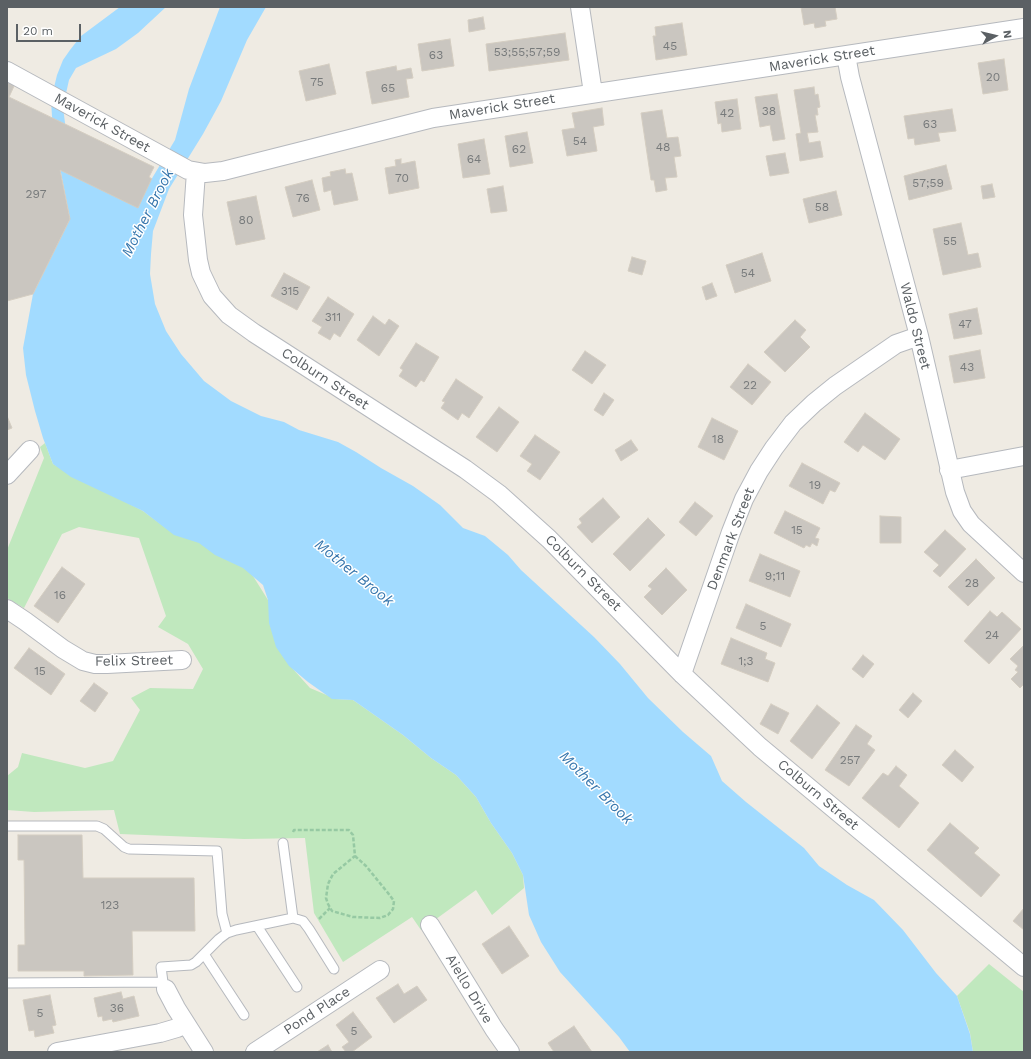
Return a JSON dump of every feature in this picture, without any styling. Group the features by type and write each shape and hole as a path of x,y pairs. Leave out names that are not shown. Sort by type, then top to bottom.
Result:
{"street":[{"path":"580,7 593,93"},
{"name":"Maverick Street","path":"7,71 156,153 192,171 205,173 223,171 433,118 1024,28"},
{"name":"Waldo Street","path":"846,55 851,84 919,336 949,470 962,511 971,524 1024,573"},
{"name":"Colburn Street","path":"192,171 193,215 198,260 206,286 220,306 240,325 465,469 499,494 549,539 682,674 780,764 1024,967"},
{"name":"Denmark Street","path":"682,674 731,532 744,499 759,471 774,448 793,423 835,386 896,344 919,336"},
{"path":"7,475 30,450"},
{"path":"949,470 1024,456"},
{"name":"Felix Street","path":"7,609 25,620 63,649 83,660 95,664 182,660"},
{"name":"Aiello Drive","path":"430,924 494,1029 510,1052"},
{"name":"Pond Place","path":"255,1052 380,970"},
{"path":"164,986 204,1052"},
{"path":"57,1052 160,1033 186,1024"}],"lane":[{"path":"7,826 97,826 104,829 124,847 129,849 217,851 222,914 227,933"},
{"path":"283,843 293,918"},
{"path":"7,983 164,986 161,967 190,966 218,939 227,933 293,918 303,921 310,929 334,969"},
{"path":"257,926 297,987"},
{"path":"204,954 244,1015"}],"path":[{"path":"294,830 349,830 353,834 355,856 366,866 394,901 393,910 388,915 380,918 353,917 332,912 326,898 328,884 333,874 355,856"}],"green space":[{"path":"45,443 53,464 143,511 166,528 230,554 253,576 268,600 293,669 310,688 336,699 353,700 456,775 476,797 491,823 512,853 523,875 524,888 492,915 476,890 421,930 412,917 343,962 314,913 305,838 244,839 120,834 114,810 34,812 7,810 7,776 18,767 22,753 85,768 113,761 140,710 131,698 150,688 193,689 203,669 188,644 158,627 166,616 139,538 79,527 62,534 24,608 7,598 7,550 44,458 40,447"},
{"path":"989,964 1024,992 1024,1052 973,1052 970,1033 957,996"}],"water":[{"name":"Mother Brook","path":"120,7 166,7 138,33 116,49 76,68 69,80 63,107 67,139 151,180 175,140 189,89 220,7 266,7 247,40 221,101 203,134 169,189 153,231 150,274 155,304 166,331 181,354 204,381 231,401 261,416 284,422 299,430 338,442 356,452 413,486 440,505 463,528 485,536 508,555 521,570 594,637 620,664 648,698 683,732 711,756 722,781 804,848 819,866 847,885 874,900 903,930 936,973 957,996 970,1034 973,1052 630,1052 619,1037 560,972 541,942 529,915 523,875 512,853 491,823 476,797 456,775 353,700 332,699 289,666 276,647 269,623 268,600 263,585 243,568 215,555 199,543 174,535 143,511 71,477 53,464 35,411 26,375 23,348 33,294 70,219 53,132 51,100 57,75 63,60 70,50 81,36"}],"building":[{"path":"801,7 835,7 837,19 825,21 826,26 815,28 814,23 804,25"},
{"path":"483,17 485,29 469,32 468,20"},
{"path":"682,23 687,55 656,60 653,36 656,36 655,27"},
{"path":"565,33 569,60 489,71 486,44"},
{"path":"450,39 454,66 422,71 418,44"},
{"path":"1004,59 1008,90 983,94 978,63"},
{"path":"329,64 336,94 306,101 299,71"},
{"path":"396,66 397,71 411,68 413,78 406,79 409,97 372,104 366,72"},
{"path":"7,80 15,84 9,97 154,167 149,177 152,179 138,208 60,170 70,219 33,294 7,301"},
{"path":"814,87 815,95 818,94 820,107 817,108 818,115 815,115 818,132 807,133 809,143 820,141 823,157 800,161 796,134 801,133 794,90"},
{"path":"777,94 785,139 773,141 770,125 760,127 755,97"},
{"path":"737,99 741,129 722,132 721,123 718,124 715,102"},
{"path":"602,108 604,125 593,127 597,151 567,156 562,130 575,128 572,113"},
{"path":"952,109 956,131 938,133 940,141 915,145 914,138 908,139 904,116"},
{"path":"662,110 667,138 678,137 681,156 674,157 677,177 665,178 667,190 656,192 654,180 651,180 641,113"},
{"path":"527,132 533,163 510,167 505,136"},
{"path":"484,139 490,174 463,178 458,144"},
{"path":"785,153 789,173 770,176 766,156"},
{"path":"401,159 401,164 415,161 419,188 389,194 385,168 396,166 395,160"},
{"path":"946,165 952,189 909,200 904,176"},
{"path":"345,169 346,174 352,173 358,200 334,205 331,190 324,192 322,178 331,176 330,172"},
{"path":"312,180 320,210 293,217 285,187"},
{"path":"992,184 995,197 983,199 981,186"},
{"path":"503,186 507,211 491,213 487,189"},
{"path":"836,191 842,215 809,223 803,199"},
{"path":"256,196 265,239 236,245 227,202"},
{"path":"961,223 968,255 978,253 981,267 943,275 933,229"},
{"path":"762,253 771,281 735,293 726,265"},
{"path":"632,257 646,261 642,275 628,271"},
{"path":"284,273 310,287 297,310 271,296"},
{"path":"712,283 717,296 706,300 702,287"},
{"path":"328,297 354,314 340,337 334,333 330,340 318,333 322,327 312,321"},
{"path":"977,308 982,334 954,339 949,314"},
{"path":"373,316 385,325 389,319 399,326 379,356 357,340"},
{"path":"795,320 806,330 800,337 810,347 785,372 764,352"},
{"path":"416,343 439,357 424,382 421,380 416,387 399,376 403,370 400,368"},
{"path":"980,350 985,378 954,383 949,356"},
{"path":"585,351 606,365 592,384 572,370"},
{"path":"748,364 771,382 752,405 730,387"},
{"path":"456,379 483,397 469,418 462,413 458,420 441,408 445,402 442,401"},
{"path":"604,393 614,400 603,416 594,410"},
{"path":"499,407 519,422 497,452 476,437"},
{"path":"865,413 900,439 885,460 863,445 858,452 844,442"},
{"path":"7,416 12,428 7,430"},
{"path":"712,418 738,431 724,460 698,447"},
{"path":"535,435 560,452 540,480 527,471 532,464 520,456"},
{"path":"631,440 638,450 621,461 615,450"},
{"path":"802,463 840,483 835,492 830,490 823,504 789,486"},
{"path":"603,498 620,517 592,543 577,527 582,523 579,519"},
{"path":"695,502 713,516 696,536 679,522"},
{"path":"785,511 820,528 815,538 819,539 817,546 812,543 810,547 806,545 804,548 774,533"},
{"path":"880,516 901,517 901,543 880,543"},
{"path":"648,518 665,535 630,571 613,554"},
{"path":"945,530 966,549 940,577 933,571 939,565 924,552"},
{"path":"760,554 800,571 790,597 749,581"},
{"path":"976,559 995,578 968,606 948,587"},
{"path":"62,567 85,584 58,623 34,606"},
{"path":"666,568 687,590 662,615 644,597 652,589 648,586"},
{"path":"746,604 791,624 781,647 736,628"},
{"path":"990,611 997,617 1002,612 1021,629 989,664 964,641"},
{"path":"731,638 767,653 765,659 775,663 768,682 721,664"},
{"path":"1024,645 1024,684 1020,688 1011,679 1018,672 1015,670 1018,666 1010,659"},
{"path":"29,648 65,674 51,695 14,668"},
{"path":"863,655 874,664 863,678 852,669"},
{"path":"94,683 108,693 95,712 80,701"},
{"path":"913,693 922,701 908,718 899,710"},
{"path":"771,704 789,713 778,734 760,724"},
{"path":"817,705 840,723 812,759 790,741"},
{"path":"856,725 872,736 867,744 875,750 849,786 825,770"},
{"path":"955,750 974,767 962,782 942,765"},
{"path":"896,766 907,775 899,786 919,803 899,828 862,798 883,773 888,776"},
{"path":"950,823 979,848 974,853 1000,875 981,897 927,850"},
{"path":"18,835 82,835 83,878 194,878 195,931 132,931 133,975 84,976 84,971 18,971 18,945 25,945 24,860 18,860"},
{"path":"1024,908 1024,930 1013,921"},
{"path":"509,926 529,956 502,974 482,944"},
{"path":"398,984 404,994 417,986 427,1000 394,1023 376,998"},
{"path":"121,992 123,999 134,996 139,1016 113,1022 112,1019 103,1021 102,1016 98,1017 94,998"},
{"path":"50,995 56,1025 52,1026 54,1033 35,1037 34,1030 29,1031 23,1000"},
{"path":"353,1012 372,1037 352,1052 346,1052 342,1047 349,1042 336,1025"},
{"path":"574,1026 592,1052 554,1052 548,1043"},
{"path":"328,1045 332,1052 317,1052"}]}
